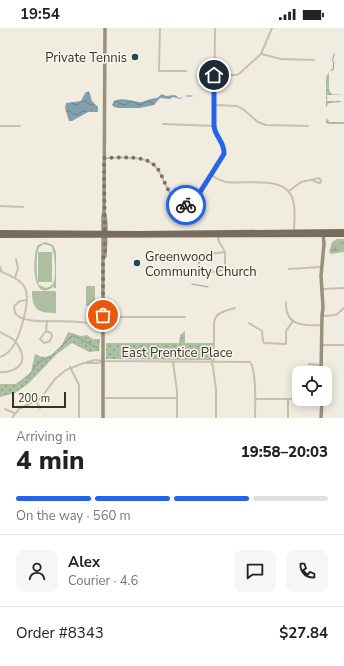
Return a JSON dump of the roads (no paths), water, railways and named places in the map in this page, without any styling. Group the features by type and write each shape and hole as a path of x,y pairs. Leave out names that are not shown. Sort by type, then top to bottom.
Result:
{"main road":[{"path":"0,236 294,232 323,236 344,231"},
{"path":"0,232 104,235 344,235"}],"street":[{"path":"103,418 105,28"},
{"path":"160,28 159,71 186,71"},
{"path":"187,218 190,208 212,175 224,152 223,144 215,133 214,126 215,28"},
{"path":"214,75 237,75 261,54 272,28"},
{"path":"261,54 282,59 314,60"},
{"path":"214,105 237,106 255,120 264,124 308,126"},
{"path":"163,124 214,126"},
{"path":"0,126 20,126"},
{"path":"104,158 142,159 151,162 160,171 173,196 190,208"},
{"path":"212,175 227,182 276,184 283,186 289,191 294,202 294,232"},
{"path":"289,191 299,183 311,180"},
{"path":"0,206 23,207"},
{"path":"218,235 219,242 225,252 226,267 223,270 201,270 200,258 202,255 225,252"},
{"path":"309,364 321,365 323,236"},
{"path":"15,278 18,268 16,259"},
{"path":"0,267 0,272 21,282 27,293 23,319 15,343 5,355 0,358"},
{"path":"289,269 322,268"},
{"path":"322,287 344,288"},
{"path":"27,300 20,300 14,306 16,315 23,319 38,321 68,320 86,323"},
{"path":"286,302 287,312 293,321 304,325 322,325"},
{"path":"216,418 216,389 213,362 215,318 220,313 235,308"},
{"path":"322,316 336,315 344,308"},
{"path":"103,317 185,317"},
{"path":"46,331 51,333 52,336 50,341 44,343 40,339 46,331 47,321"},
{"path":"249,323 262,331 264,343 286,344 286,331 293,321"},
{"path":"0,332 12,339 22,354 21,363 18,367 8,372 0,372"},
{"path":"322,344 344,345"},
{"name":"East Prentice Place","path":"70,367 87,362 97,363 103,361 251,362 255,399"},
{"path":"174,362 177,418"},
{"path":"12,418 14,413 21,407 36,401 43,396 54,379 70,367 79,385 79,418"},
{"path":"103,398 177,398"},
{"path":"255,418 255,399 292,399"},
{"path":"288,399 288,418"},
{"path":"36,401 40,408"},
{"path":"321,418 322,406"},
{"path":"4,409 14,413"}],"water":[{"path":"89,91 92,101 98,107 98,111 88,112 72,121 69,121 65,108 66,103 81,101 85,93"},
{"path":"162,94 166,96 175,95 179,98 183,97 180,99 173,97 170,99 160,98 154,105 140,108 118,108 112,105 114,101 117,100 123,99 140,102 157,98"}],"waterway":[{"path":"333,59 334,54"},
{"path":"332,60 334,62 333,69"},
{"path":"186,96 192,96"},
{"path":"192,284 208,287"},
{"path":"27,378 38,363 52,355 72,336 99,348"}],"place":[{"name":"Private Tennis","path":"135,57"},
{"name":"Greenwood Community Church","path":"137,263"}]}
